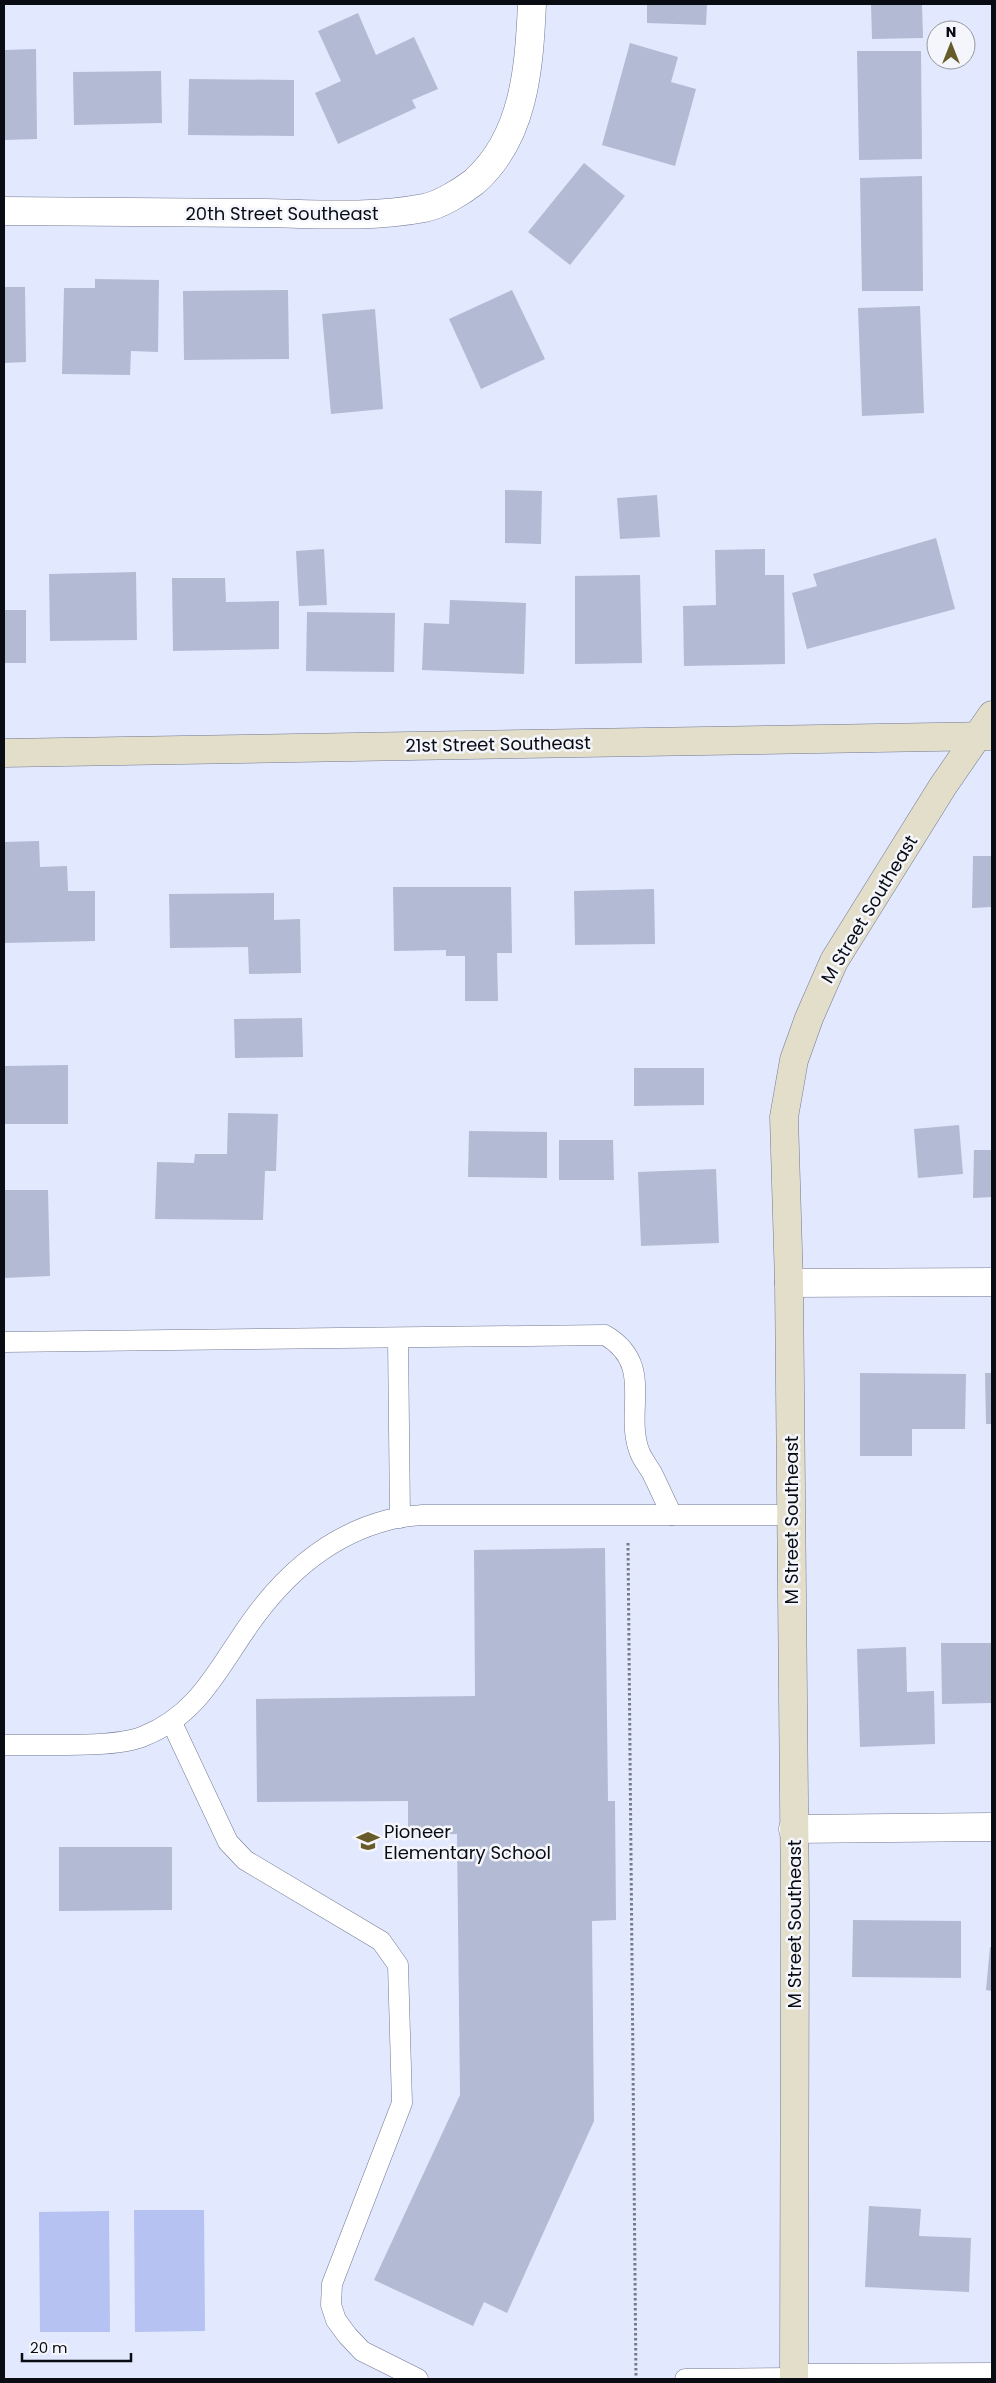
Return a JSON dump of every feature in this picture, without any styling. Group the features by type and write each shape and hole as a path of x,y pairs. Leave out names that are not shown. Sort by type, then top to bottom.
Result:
{"street":[{"name":"20th Street Southeast","path":"4,211 334,214 392,213 426,208 473,182 489,166 506,143 517,117 525,80 532,4"},
{"name":"21st Street Southeast","path":"4,753 988,729"},
{"name":"M Street Southeast","path":"794,2378 795,1903 789,1283 784,1117 794,1060 834,961 943,786 988,729"},
{"path":"789,1283 992,1282"},
{"path":"793,1829 992,1827"},
{"path":"794,2378 992,2377"}],"lane":[{"path":"4,1342 605,1335 620,1344 632,1364 636,1375 636,1435 640,1453 672,1515"},
{"path":"398,1338 400,1518"},
{"path":"4,1744 109,1743 142,1737 172,1723 195,1703 252,1621 283,1581 317,1552 352,1533 388,1520 422,1515 791,1515"},
{"path":"172,1723 228,1842 245,1860 381,1941 398,1965 402,2103 332,2284 331,2305 336,2320 362,2351 418,2379"},
{"path":"685,2379 794,2378"}],"path":[{"path":"627,1515 636,2379"}],"shaded area":[{"path":"134,2210 204,2210 205,2331 135,2332"},
{"path":"109,2211 110,2332 40,2332 39,2212"}],"building":[{"path":"647,4 707,4 706,25 647,23"},
{"path":"871,4 922,4 923,38 872,39"},
{"path":"358,13 376,55 414,37 438,89 412,100 416,108 338,144 315,93 341,81 318,31"},
{"path":"630,43 678,57 671,82 696,89 675,166 602,145"},
{"path":"36,49 37,139 4,140 4,50"},
{"path":"857,51 921,51 922,159 859,160"},
{"path":"161,71 162,123 74,125 73,72"},
{"path":"189,79 294,80 294,136 188,135"},
{"path":"584,163 625,196 570,265 528,232"},
{"path":"922,176 923,291 862,291 860,178"},
{"path":"95,279 159,280 158,352 131,351 130,375 62,374 64,288 95,288"},
{"path":"4,287 25,287 26,362 4,363"},
{"path":"288,290 289,359 184,360 183,291"},
{"path":"512,290 545,359 481,389 449,319"},
{"path":"920,306 924,413 862,416 858,308"},
{"path":"375,309 383,409 331,414 322,314"},
{"path":"505,490 542,491 541,544 505,543"},
{"path":"657,495 660,537 620,539 617,498"},
{"path":"936,538 955,609 807,649 792,593 817,586 813,574"},
{"path":"324,549 327,605 299,606 296,551"},
{"path":"765,549 765,575 784,575 785,664 684,666 683,606 716,605 715,550"},
{"path":"136,572 137,640 50,641 49,574"},
{"path":"640,575 642,663 575,664 575,576"},
{"path":"172,578 225,578 226,602 279,601 279,649 173,651"},
{"path":"450,600 526,603 524,674 422,670 424,623 449,624"},
{"path":"4,610 26,610 26,663 4,663"},
{"path":"307,612 395,613 394,672 306,671"},
{"path":"39,841 40,867 67,866 68,891 95,891 95,941 4,943 4,842"},
{"path":"973,856 992,856 992,907 972,908"},
{"path":"393,887 511,887 512,953 497,953 498,1001 465,1001 465,956 446,956 446,950 394,951"},
{"path":"654,889 655,944 575,945 574,891"},
{"path":"274,893 274,920 300,919 301,973 249,974 248,947 170,948 169,894"},
{"path":"302,1018 303,1057 235,1058 234,1019"},
{"path":"68,1065 68,1124 4,1124 4,1066"},
{"path":"634,1068 704,1068 704,1105 634,1106"},
{"path":"228,1113 278,1114 276,1171 265,1171 263,1220 155,1219 157,1162 194,1163 195,1154 227,1154"},
{"path":"959,1125 963,1174 918,1178 914,1129"},
{"path":"469,1131 547,1132 547,1178 468,1177"},
{"path":"559,1140 613,1140 614,1180 559,1180"},
{"path":"974,1150 992,1150 992,1197 973,1198"},
{"path":"716,1169 719,1243 641,1246 638,1172"},
{"path":"4,1190 48,1190 50,1276 4,1278"},
{"path":"860,1373 966,1374 965,1429 912,1429 912,1456 860,1456"},
{"path":"985,1373 992,1373 992,1424 986,1424"},
{"path":"605,1548 608,1801 615,1801 616,1920 592,1921 594,2121 507,2313 484,2302 473,2326 374,2280 460,2095 457,1834 408,1835 408,1801 257,1802 256,1699 475,1696 474,1550"},
{"path":"941,1643 992,1643 992,1703 942,1704"},
{"path":"906,1647 907,1692 934,1691 935,1744 860,1747 857,1649"},
{"path":"59,1847 172,1847 172,1910 59,1911"},
{"path":"853,1920 961,1921 961,1978 852,1977"},
{"path":"990,1947 992,1948 992,1991 986,1990"},
{"path":"869,2206 921,2209 919,2236 971,2238 969,2292 865,2287"}],"place":[{"name":"Pioneer Elementary School","path":"368,1841"}]}
